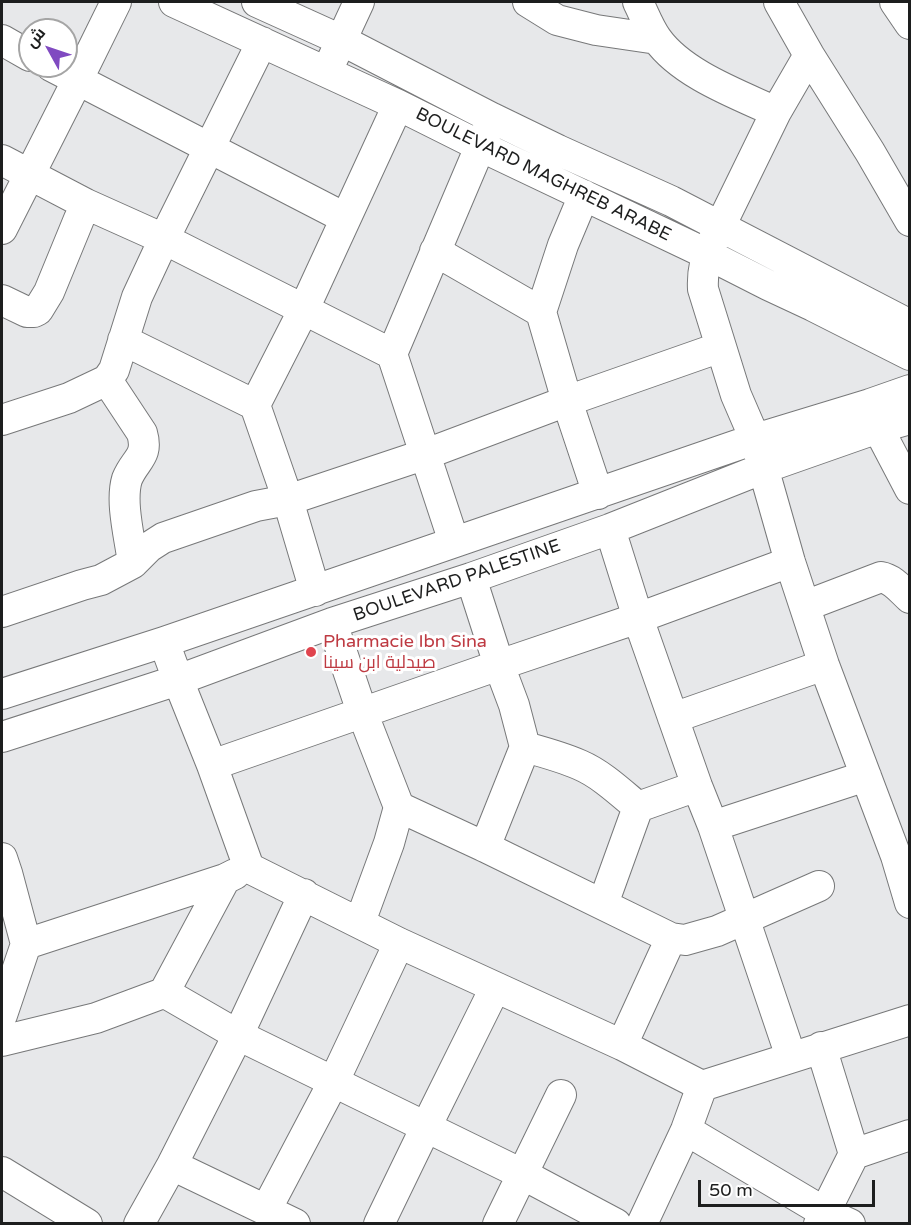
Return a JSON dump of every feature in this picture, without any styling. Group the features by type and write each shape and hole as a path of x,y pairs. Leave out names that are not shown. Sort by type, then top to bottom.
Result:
{"street":[{"path":"2,229 116,2"},
{"name":"BOULEVARD MAGHREB ARABE","path":"174,2 398,105 707,254 909,355"},
{"name":"BOULEVARD MAGHREB ARABE","path":"257,2 341,40 558,150 671,201 909,326"},
{"path":"327,72 359,2"},
{"path":"528,2 557,20 596,30 657,39"},
{"path":"638,2 657,39 676,59 696,74 776,112"},
{"path":"779,2 809,55 907,213"},
{"path":"896,2 909,24"},
{"path":"2,40 18,49"},
{"path":"2,420 69,398 106,380 114,370 137,297 262,42"},
{"path":"809,55 776,112 707,254 702,276 703,289 736,395 755,440 790,562 824,665 866,776 903,854 909,903"},
{"path":"78,79 345,218"},
{"path":"255,405 304,309 398,105"},
{"path":"454,542 392,354 492,118"},
{"path":"2,160 86,204 164,239 392,354"},
{"path":"584,195 563,245 541,312 598,494"},
{"path":"2,300 27,312 38,310 49,292 86,204"},
{"path":"435,251 541,312"},
{"path":"123,340 255,405 288,500 315,591"},
{"path":"2,612 101,580 133,563 149,547 163,538 256,506 288,500 426,454 721,347"},
{"path":"106,380 142,433 145,442 145,448 131,471 124,495 133,563"},
{"name":"BOULEVARD PALESTINE","path":"2,694 164,642 755,440 909,390"},
{"name":"BOULEVARD PALESTINE","path":"2,737 178,680 332,623 471,578 610,529 764,468 909,419"},
{"path":"878,428 909,489"},
{"path":"610,529 638,618 713,826 791,1057"},
{"path":"212,765 638,618 790,562"},
{"path":"805,606 881,577 887,578 909,598"},
{"path":"471,578 514,705 525,747 485,847"},
{"path":"332,623 362,712 399,807 389,843 360,922"},
{"path":"164,642 212,765 237,873 165,989 166,992"},
{"path":"673,718 824,665"},
{"path":"525,747 579,765 609,783 638,807"},
{"path":"713,826 866,776"},
{"path":"638,807 697,786"},
{"path":"399,807 671,938 685,940 717,931 819,886"},
{"path":"603,904 638,807"},
{"path":"2,858 26,944 2,1015"},
{"path":"26,944 237,873 304,894 399,943 622,1045 702,1086 909,1020"},
{"path":"139,1224 172,1165 238,1035 304,894"},
{"path":"622,1045 671,938"},
{"path":"266,1209 334,1081 399,943"},
{"path":"379,1224 495,988"},
{"path":"166,992 172,998 238,1035 522,1174 616,1224"},
{"path":"2,1041 96,1018 166,992"},
{"path":"686,1130 831,1220 854,1154 820,1047"},
{"path":"642,1224 686,1130 702,1086"},
{"path":"498,1224 561,1095"},
{"path":"854,1154 909,1135"},
{"path":"172,1165 295,1224"},
{"path":"2,1172 46,1213 87,1224"}],"place":[{"name":"Pharmacie Ibn Sina صيدلية ابن سينا","path":"311,652"}]}
